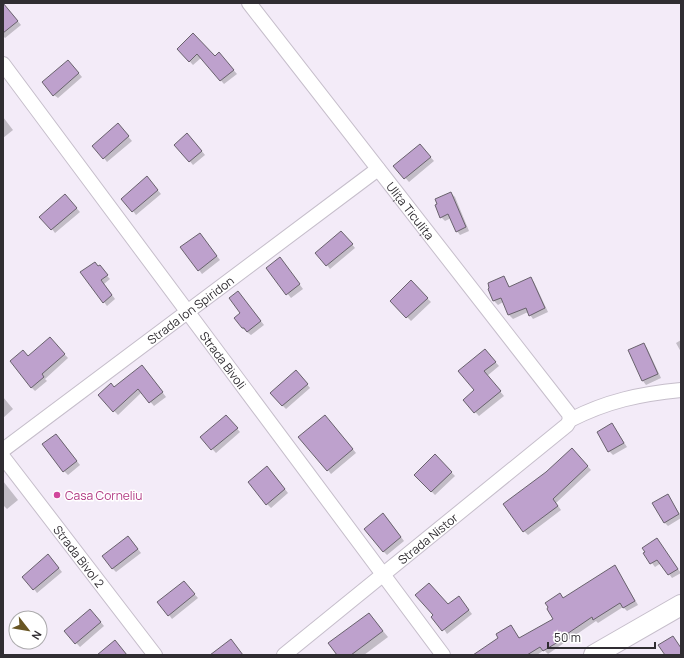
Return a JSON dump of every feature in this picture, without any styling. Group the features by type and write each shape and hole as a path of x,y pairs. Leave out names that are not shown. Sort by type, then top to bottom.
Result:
{"main road":[{"path":"594,655 681,605"}],"street":[{"name":"Ulița Ticulița","path":"249,3 569,414 570,420"},
{"name":"Strada Bivoli","path":"3,64 443,655"},
{"name":"Strada Ion Spiridon","path":"3,450 187,310 378,169"},
{"path":"570,420 615,401 637,395 681,390"},
{"name":"Strada Nistor","path":"284,655 566,425 570,420"},
{"name":"Strada Bivol 2","path":"3,457 155,655"}],"building":[{"path":"3,3 18,21 3,33"},
{"path":"193,33 215,56 219,52 234,70 220,81 197,54 189,62 177,49"},
{"path":"68,60 79,73 53,96 42,82"},
{"path":"118,123 129,136 103,159 92,146"},
{"path":"187,133 202,151 189,162 174,145"},
{"path":"420,144 431,157 404,179 393,166"},
{"path":"147,176 158,190 132,212 121,199"},
{"path":"451,192 466,227 456,232 448,214 440,218 435,205 437,204 435,199"},
{"path":"65,194 77,208 51,230 39,217"},
{"path":"341,231 353,244 326,266 315,253"},
{"path":"200,233 217,256 198,271 180,247"},
{"path":"280,257 300,284 286,295 266,268"},
{"path":"95,262 98,266 100,265 108,275 101,280 112,295 103,303 80,272"},
{"path":"504,276 509,287 531,277 545,308 529,316 526,308 508,315 501,298 493,301 488,289 488,283"},
{"path":"411,280 428,298 406,318 390,301"},
{"path":"238,291 261,321 247,332 234,318 240,313 229,298"},
{"path":"50,337 65,354 42,374 44,377 31,388 10,361 23,350 28,356"},
{"path":"644,343 658,374 642,381 628,350"},
{"path":"485,349 496,362 484,371 501,391 474,413 463,400 474,390 458,371"},
{"path":"142,365 163,392 149,403 138,389 113,412 98,395 111,383 114,387"},
{"path":"296,370 308,384 282,406 270,393"},
{"path":"226,415 238,428 211,450 200,437"},
{"path":"325,415 353,449 327,471 298,437"},
{"path":"612,423 624,443 608,452 597,432"},
{"path":"56,434 77,461 63,472 42,444"},
{"path":"572,448 588,466 553,499 558,506 523,532 503,504 546,472"},
{"path":"435,454 452,472 431,492 414,475"},
{"path":"267,466 285,489 266,505 248,482"},
{"path":"668,494 679,514 664,523 652,503"},
{"path":"383,513 401,537 383,552 364,529"},
{"path":"128,536 138,549 112,569 102,556"},
{"path":"657,538 678,569 668,575 657,560 650,564 643,553 645,552 642,548"},
{"path":"48,554 59,568 33,590 22,577"},
{"path":"615,565 635,601 623,608 620,603 593,620 592,617 543,651 540,647 527,655 473,655 498,638 496,634 511,625 519,638 553,619 545,603 560,593 563,598"},
{"path":"184,581 195,594 168,616 157,602"},
{"path":"429,583 448,604 459,596 469,610 442,631 431,617 433,615 415,595"},
{"path":"90,609 101,622 75,644 64,631"},
{"path":"369,613 383,631 351,655 337,655 328,643"},
{"path":"673,636 681,648 681,655 665,655 658,645"},
{"path":"231,639 243,655 210,655"},
{"path":"115,640 127,655 97,655"}],"place":[{"name":"Casa Corneliu","path":"57,495"}]}
